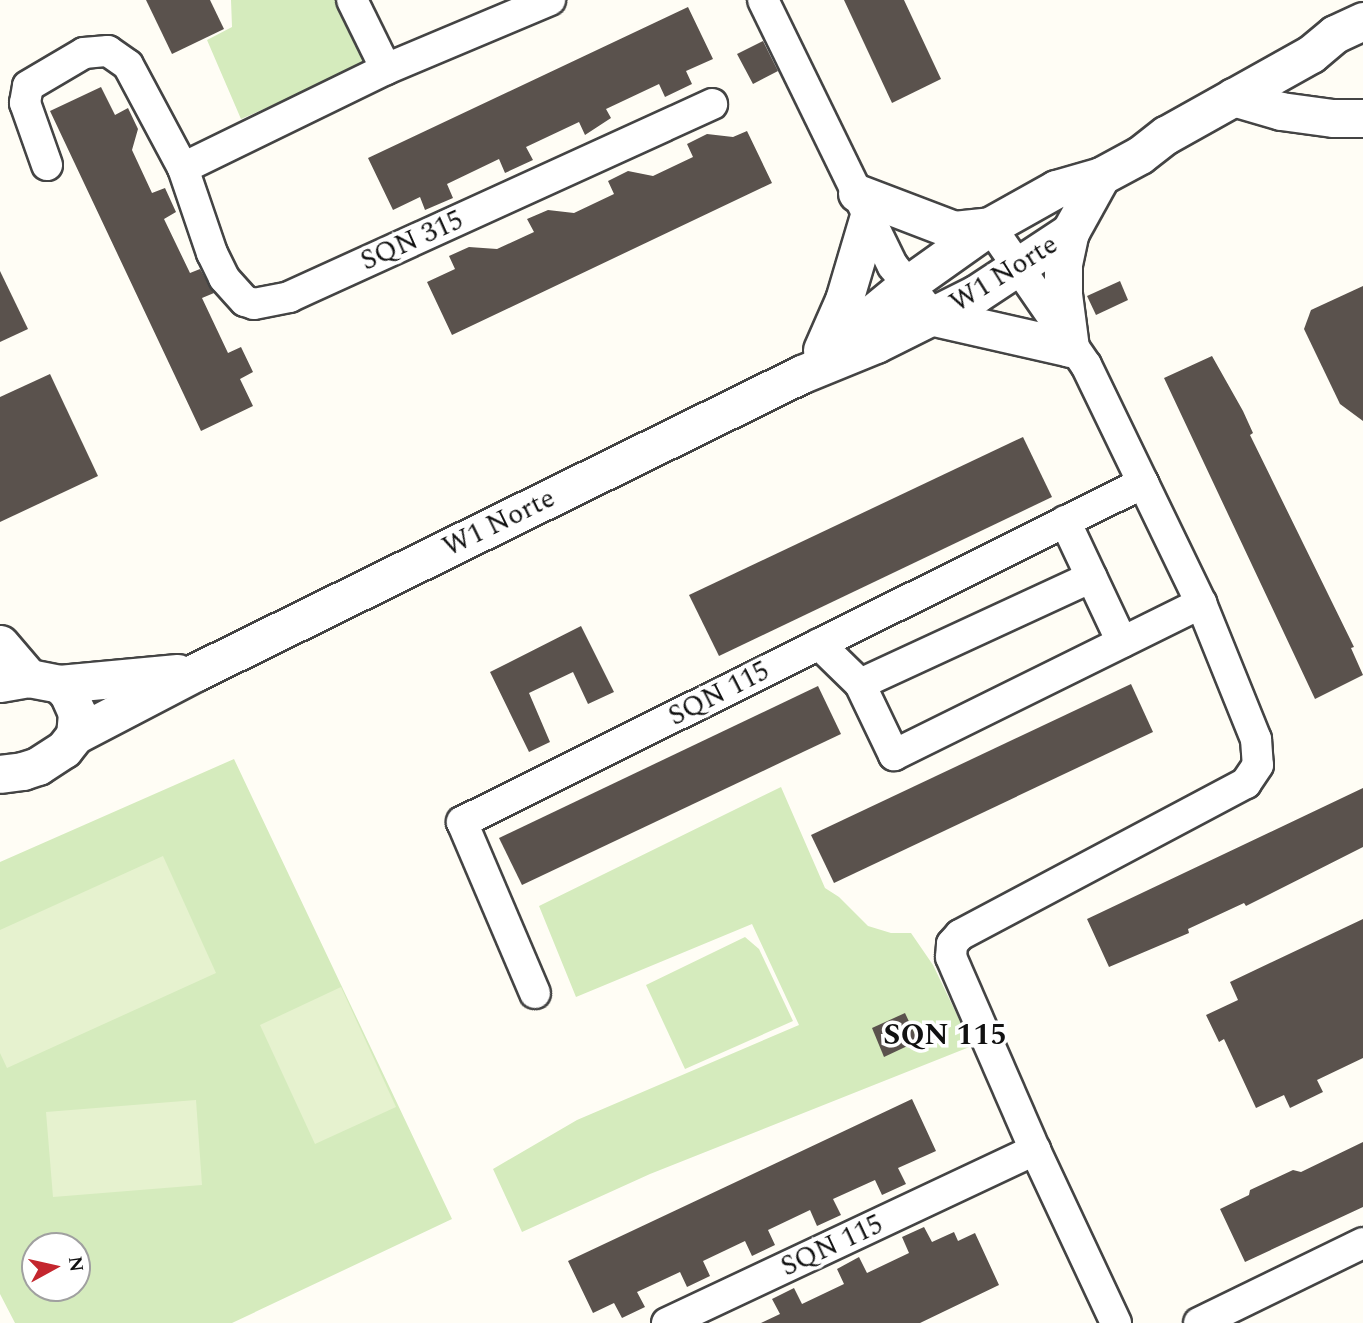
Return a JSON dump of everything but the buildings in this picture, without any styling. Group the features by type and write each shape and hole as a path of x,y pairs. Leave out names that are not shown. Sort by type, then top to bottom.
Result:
{"street":[{"path":"352,0 386,69"},
{"path":"183,168 386,69 550,0"},
{"path":"763,0 893,266 934,317 1070,348"},
{"name":"W1 Norte","path":"811,366 907,285 990,226 1056,190 1101,176 1311,54 1335,34 1363,21"},
{"name":"SQN 315","path":"47,165 25,103 28,86 84,52 108,51 128,65 183,168 212,253 225,278 244,301 271,302 289,297 712,104"},
{"path":"1311,54 1308,91 1350,120"},
{"path":"1233,97 1281,111 1350,120"},
{"name":"W1 Norte","path":"2,775 38,766 64,749 75,735 196,672 811,366 934,317 1070,232 1101,176"},
{"path":"862,206 954,230 990,226 1070,348 1086,365 1201,603 1256,739 1258,765 1246,783 960,935 952,944 951,957 1035,1150 1116,1323"},
{"path":"811,366 844,300 862,206"},
{"path":"1070,232 1063,264 1063,294 1070,348"},
{"name":"SQN 115","path":"535,993 462,822 1143,483"},
{"path":"1065,521 1122,642"},
{"path":"860,684 1092,577"},
{"path":"820,644 860,684 894,755 1201,603"},
{"path":"0,644 29,682 68,693 78,713 75,735"},
{"name":"W1 Norte","path":"29,682 196,672"},
{"name":"SQN 115","path":"667,1323 1035,1150"},
{"path":"1199,1323 1363,1243"}],"green space":[{"path":"231,0 343,0 371,62 241,119 207,40 232,27"},
{"path":"234,759 452,1219 232,1323 15,1323 0,1294 0,862"},
{"path":"781,787 825,888 839,897 868,926 891,933 911,933 933,965 972,1046 650,1174 522,1232 493,1169 577,1120 799,1025 752,924 576,997 539,906"},
{"path":"163,856 216,973 7,1068 0,1053 0,930"},
{"path":"745,937 759,949 793,1021 685,1069 646,985"},
{"path":"341,987 396,1107 315,1144 260,1025"},
{"path":"196,1100 202,1185 53,1197 46,1112"}],"district":[{"name":"SQN 115","path":"945,1035"}]}
